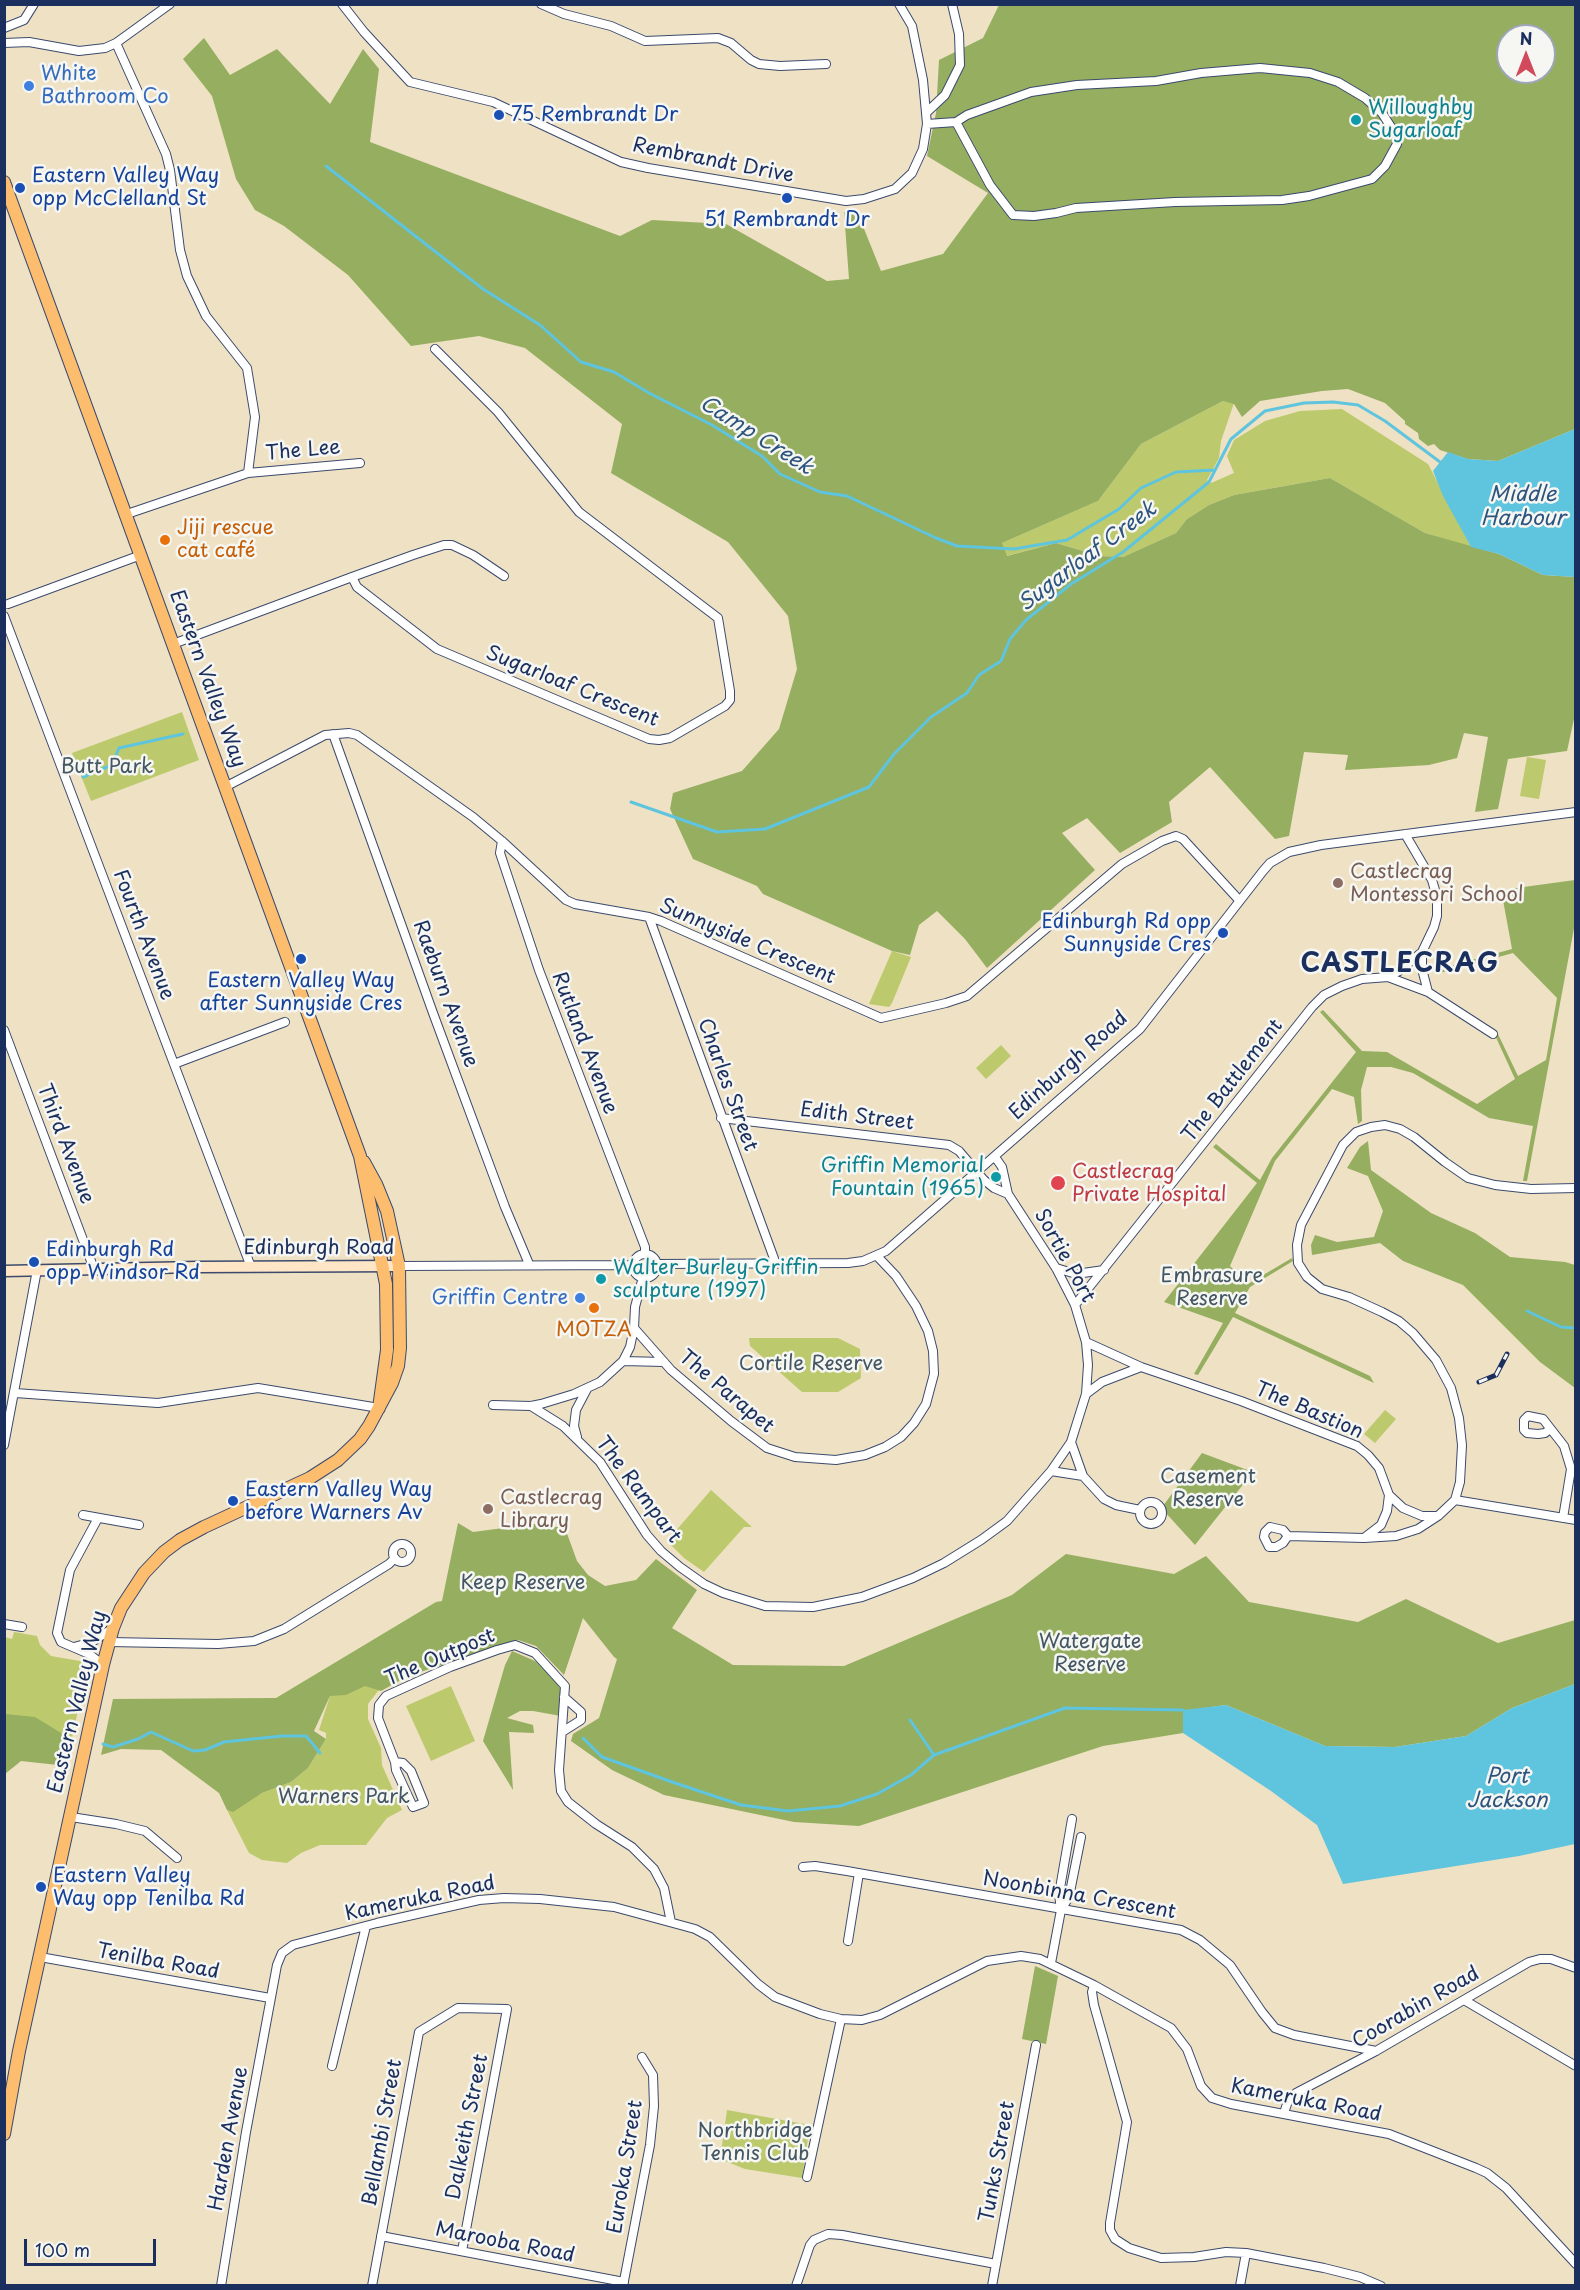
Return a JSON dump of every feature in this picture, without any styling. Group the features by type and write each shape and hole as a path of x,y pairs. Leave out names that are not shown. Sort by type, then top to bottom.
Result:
{"main road":[{"name":"Eastern Valley Way","path":"4,182 360,1156 386,1284 387,1350 379,1408"},
{"name":"Eastern Valley Way","path":"4,2134 19,2051 103,1665 112,1628 135,1583 164,1552 204,1527 310,1478 330,1466 360,1438 392,1383 398,1365 401,1326 399,1266 387,1211 376,1184 360,1156"},
{"name":"Edinburgh Road","path":"4,1271 399,1266"}],"street":[{"path":"4,28 24,20 34,4"},
{"path":"4,44 29,42 79,51 105,48 116,43 170,4"},
{"name":"Rembrandt Drive","path":"342,4 364,32 410,82 493,102 621,162 846,201 864,199 894,189 912,173 923,150 927,112 912,26 899,4"},
{"path":"541,4 564,14 611,26 645,41 718,38 731,43 759,64 780,66 826,64"},
{"path":"927,112 945,95 960,65 959,34 952,4"},
{"path":"116,43 166,154 180,250 187,276 206,316 247,368 255,417 248,473"},
{"path":"927,124 956,122 966,115 1030,92 1077,85 1156,81 1201,73 1260,68 1310,73 1338,82 1365,98 1382,112 1396,135 1397,144 1385,166 1372,179 1309,196 1282,200 1175,202 1076,208 1045,215 1013,215 1001,202 956,122"},
{"name":"Sugarloaf Crescent","path":"352,577 357,587 437,649 649,739 670,738 707,718 730,700 718,618 579,512 498,412 435,349"},
{"name":"The Lee","path":"127,514 248,473 360,463"},
{"path":"173,644 444,545 452,545 473,555 504,576"},
{"path":"4,614 8,608 6,602 141,555"},
{"name":"Fourth Avenue","path":"4,614 251,1267"},
{"name":"Sunnyside Crescent","path":"225,787 317,738 333,734 357,735 464,810 502,840 566,900 575,904 649,917 881,1018 966,996 1122,864 1162,840 1176,836 1183,839 1239,900"},
{"name":"Raeburn Avenue","path":"333,734 505,1207 529,1264"},
{"name":"Edinburgh Road","path":"657,1264 856,1262 877,1256 896,1245 1140,1029 1239,900 1270,863 1288,852 1310,846 1575,812"},
{"path":"1405,834 1432,880 1437,897 1434,927 1422,952 1422,969 1428,992"},
{"name":"Rutland Avenue","path":"502,840 500,853 539,970 645,1247 645,1254"},
{"name":"Charles Street","path":"649,917 776,1264"},
{"name":"The Battlement","path":"1388,977 1410,964 1422,952"},
{"name":"The Battlement","path":"1075,1305 1312,1007 1324,995 1362,979 1388,977 1428,992 1493,1034"},
{"path":"174,1064 285,1022"},
{"name":"Third Avenue","path":"4,1030 94,1269"},
{"name":"Edith Street","path":"721,1118 949,1145 959,1151 977,1173"},
{"path":"1288,1536 1364,1538 1396,1536 1418,1529 1438,1516 1455,1500 1462,1464 1459,1418 1451,1388 1436,1360 1413,1333 1399,1321 1349,1297 1322,1289 1307,1277 1298,1263 1297,1245 1301,1225 1343,1145 1356,1132 1385,1125 1400,1129 1414,1137 1468,1178 1495,1185 1575,1188"},
{"name":"Sortie Port","path":"995,1157 1002,1167 1008,1194 1056,1268 1075,1305 1086,1342 1088,1365 1086,1394 1071,1442"},
{"name":"Sortie Port","path":"977,1173 994,1188 1008,1194"},
{"path":"645,1254 654,1257 657,1264 654,1274 643,1277 635,1272 633,1265 636,1258 645,1254"},
{"name":"The Parapet","path":"634,1328 664,1362 731,1421 767,1448 795,1457 836,1460 865,1455 885,1447 900,1437 914,1423 926,1404 934,1374 933,1351 928,1331 916,1306 896,1276 877,1256"},
{"name":"Edinburgh Road","path":"399,1266 633,1265"},
{"path":"1056,1268 1076,1274 1105,1270"},
{"path":"4,1444 37,1270"},
{"path":"493,1405 531,1406 588,1388 606,1377 623,1361 630,1347 635,1307 643,1277"},
{"name":"The Bastion","path":"1086,1342 1141,1367 1242,1401 1357,1446 1379,1468 1389,1495"},
{"path":"623,1361 664,1362"},
{"path":"1086,1394 1102,1382 1141,1367"},
{"path":"15,1393 158,1403 258,1388 379,1408"},
{"name":"The Rampart","path":"577,1438 574,1426 576,1410 588,1388"},
{"name":"The Rampart","path":"531,1406 563,1426 600,1462 647,1535 680,1567 704,1584 723,1593 765,1606 791,1608 813,1608 862,1597 913,1578 944,1563 1007,1521 1052,1471 1071,1442"},
{"path":"1550,1429 1564,1446 1571,1469 1563,1518"},
{"path":"1071,1442 1083,1476 1104,1499 1116,1505 1140,1510"},
{"path":"1052,1471 1083,1476"},
{"path":"1389,1495 1403,1508 1414,1514 1438,1516"},
{"path":"1364,1538 1381,1525 1387,1511 1389,1495"},
{"path":"1455,1500 1575,1520"},
{"path":"83,1515 138,1525"},
{"path":"98,1518 72,1564 61,1609 58,1638 61,1642 89,1654 103,1665"},
{"path":"109,1642 218,1644 254,1641 284,1629 389,1564 395,1558"},
{"path":"4,1624 22,1627"},
{"path":"73,1647 92,1642 112,1628"},
{"name":"The Outpost","path":"395,1762 403,1763 411,1771 424,1803 413,1807 396,1770 378,1718 379,1705 386,1696 450,1667 515,1645 535,1653 565,1686 559,1770 561,1791 568,1802 596,1824 632,1846 654,1869 664,1888 671,1922"},
{"path":"562,1732 581,1720 581,1712 564,1697"},
{"path":"71,1817 145,1831 177,1858"},
{"path":"1051,1963 1061,1910 1059,1894 1072,1819"},
{"path":"1061,1910 1069,1897 1081,1837"},
{"name":"Noonbinna Crescent","path":"803,1867 815,1866 859,1873 1180,1930 1200,1940 1230,1965 1275,2028 1294,2035 1376,2051"},
{"path":"848,1941 859,1873"},
{"name":"Kameruka Road","path":"270,1998 278,1960 286,1949 366,1926 479,1900 516,1898 614,1907 701,1930 758,1984 775,1996 820,2014 841,2019 862,2020 880,2015 976,1966 998,1958 1020,1956 1051,1963 1094,1984 1171,2028 1187,2049 1201,2086 1212,2098 1231,2104 1389,2134 1487,2173 1506,2188 1575,2264"},
{"path":"332,2066 366,1926"},
{"name":"Tenilba Road","path":"40,1957 270,1998"},
{"name":"Coorabin Road","path":"1284,2113 1288,2101 1293,2096 1535,1960 1551,1959 1575,1968"},
{"path":"1094,1984 1092,1992 1094,2005 1127,2122 1110,2223 1113,2236 1123,2245 1161,2258 1194,2257 1226,2252 1246,2253 1324,2268 1360,2277 1381,2286"},
{"name":"Harden Avenue","path":"221,2286 270,1998"},
{"path":"1464,2000 1575,2066"},
{"name":"Dalkeith Street","path":"458,2008 507,2009 462,2251"},
{"name":"Bellambi Street","path":"372,2286 420,2032 458,2008"},
{"path":"807,2177 841,2019"},
{"name":"Tunks Street","path":"992,2286 1036,2045"},
{"name":"Euroka Street","path":"623,2284 650,2145 654,2106 653,2074 642,2057"},
{"path":"796,2286 807,2252 814,2240 828,2234 996,2264"},
{"name":"Marooba Road","path":"381,2236 623,2284"},
{"path":"1240,2286 1246,2253"}],"green space":[{"path":"999,5 1575,5 1575,429 1498,461 1468,459 1440,450 1434,444 1428,446 1419,439 1418,433 1405,424 1405,421 1385,403 1348,389 1260,401 1242,417 1234,404 1223,401 1141,444 1098,501 1002,543 1007,556 1056,543 1100,556 1123,557 1176,533 1187,519 1209,505 1234,495 1330,478 1425,533 1499,554 1543,575 1575,577 1576,719 1574,719 1567,751 1508,759 1498,809 1475,812 1488,737 1464,733 1457,758 1429,765 1345,770 1348,755 1304,752 1289,836 1275,839 1210,767 1169,802 1172,822 1120,853 1087,818 1062,833 1095,870 987,968 965,939 937,911 919,925 910,955 892,951 763,894 757,886 693,859 670,809 673,793 742,771 779,729 797,669 788,616 728,542 611,473 622,424 525,348 479,336 411,346 348,275 284,226 255,210 236,179 212,96 183,59 204,38 230,75 277,49 330,104 363,49 379,69 370,142 620,236 652,220 726,224 827,281 849,279 844,212 858,214 881,271 943,254 988,193 927,156 936,113 939,60 983,38"},
{"path":"1223,401 1234,403 1221,441 1219,458 1207,480 1211,483 1234,473 1227,456 1234,440 1265,421 1300,411 1342,409 1428,464 1471,547 1425,533 1330,478 1234,495 1209,505 1187,519 1176,533 1123,557 1100,556 1056,543 1006,556 1002,543 1098,501 1141,444"},
{"name":"Butt Park","path":"182,712 199,760 91,801 72,753"},
{"path":"1527,757 1546,760 1539,799 1520,796"},
{"name":"Embrasure Reserve","path":"1575,880 1575,923 1527,1181 1523,1181 1533,1126 1489,1118 1413,1073 1391,1067 1367,1067 1361,1090 1362,1121 1358,1124 1354,1097 1332,1089 1275,1161 1230,1266 1248,1284 1292,1258 1293,1261 1250,1287 1235,1313 1370,1376 1374,1383 1233,1317 1198,1375 1194,1374 1223,1323 1164,1302 1257,1183 1213,1147 1216,1144 1260,1180 1272,1158 1356,1052 1320,1012 1323,1010 1362,1051 1387,1052 1477,1104 1515,1079 1494,1033 1497,1032 1518,1076 1546,1060 1557,998 1513,953 1436,974 1435,970 1512,949 1503,900 1509,889"},
{"path":"892,951 911,957 892,1003 889,1007 869,1004"},
{"path":"1001,1045 1011,1056 986,1079 976,1068"},
{"path":"1368,1141 1371,1170 1431,1213 1475,1233 1510,1257 1575,1265 1575,1388 1540,1362 1463,1285 1403,1261 1380,1243 1312,1255 1311,1245 1315,1235 1337,1242 1374,1237 1383,1211 1368,1176 1347,1168 1360,1147"},
{"name":"Cortile Reserve","path":"749,1338 838,1338 860,1349 861,1378 838,1392 802,1392 750,1346"},
{"path":"1385,1410 1396,1419 1375,1443 1364,1434"},
{"name":"Casement Reserve","path":"1202,1453 1253,1472 1195,1545 1164,1511 1163,1506"},
{"path":"711,1490 752,1527 744,1527 704,1572 684,1558 667,1541"},
{"name":"Watergate Reserve","path":"458,1523 473,1532 534,1524 565,1528 577,1561 588,1575 605,1586 636,1580 656,1559 697,1590 672,1628 733,1665 844,1666 1012,1595 1066,1554 1174,1574 1206,1556 1249,1602 1358,1622 1406,1599 1498,1643 1575,1620 1575,1684 1512,1708 1466,1736 1395,1747 1325,1746 1226,1705 1183,1711 1183,1733 1103,1746 859,1826 794,1822 664,1795 612,1770 571,1741 573,1734 599,1718 617,1659 583,1618 564,1675 536,1646 518,1640 408,1676 381,1691 365,1686 346,1695 330,1696 314,1731 326,1739 308,1768 291,1782 262,1793 233,1812 227,1810 219,1793 161,1750 121,1749 101,1755 113,1699 276,1698 436,1602 442,1601"},
{"path":"14,1632 37,1636 40,1645 51,1656 86,1662 87,1669 70,1747 20,1739 5,1740 5,1637 12,1639"},
{"path":"512,1651 535,1661 550,1674 560,1688 563,1702 561,1716 520,1711 507,1718 533,1725 534,1733 509,1732 513,1790 483,1741 505,1665"},
{"name":"Warners Park","path":"355,1682 392,1682 378,1691 368,1704 368,1719 381,1748 382,1765 402,1810 387,1818 366,1845 320,1845 301,1853 287,1863 262,1860 249,1853 227,1810 231,1811 262,1793 291,1782 308,1768 326,1739 326,1733 319,1730 330,1696 354,1691"},
{"path":"451,1686 475,1741 431,1761 406,1706"},
{"path":"5,1714 35,1717 71,1739 58,1765 21,1761 5,1774"},
{"path":"1035,1966 1058,1976 1046,2044 1022,2039"},
{"name":"Northbridge Tennis Club","path":"727,2110 810,2125 802,2178 745,2169 720,2159"}],"water":[{"name":"Middle Harbour","path":"1575,429 1575,577 1543,575 1499,554 1471,547 1443,496 1433,471 1448,452 1468,459 1498,461"},
{"name":"Port Jackson","path":"1575,1684 1575,1844 1519,1856 1343,1884 1317,1825 1271,1791 1183,1733 1183,1710 1226,1705 1325,1746 1395,1747 1466,1736 1512,1708"}],"waterway":[{"name":"Camp Creek","path":"326,166 483,289 540,325 581,362 614,372 649,393 712,425 762,456 780,474 820,492 847,496 957,546 1014,549 1067,540 1119,509 1141,488 1176,472 1215,470"},
{"name":"Sugarloaf Creek","path":"631,802 717,832 765,829 869,787 894,754 931,717 967,693 979,675 1001,661 1010,639 1026,620 1071,584 1123,552 1209,482 1231,439 1265,411 1304,403 1333,402 1358,405 1385,421 1440,462"},
{"name":"Sugarloaf Creek","path":"83,777 112,765 119,748 183,734"},
{"path":"1527,1311 1561,1327 1576,1328"},
{"path":"583,1738 602,1757 675,1783 741,1805 788,1811 840,1806 877,1794 911,1775 934,1755 1065,1708 1183,1710"},
{"path":"910,1720 934,1755"},
{"path":"103,1744 113,1747 151,1732 193,1751 205,1750 224,1742 306,1736 320,1753"}],"railway":[{"path":"1479,1382 1496,1375 1507,1354"}],"place":[{"name":"White Bathroom Co","path":"29,86"},
{"name":"75 Rembrandt Dr","path":"499,115"},
{"name":"Willoughby Sugarloaf","path":"1356,120"},
{"name":"Eastern Valley Way opp McClelland St","path":"20,188"},
{"name":"51 Rembrandt Dr","path":"787,198"},
{"name":"Jiji rescue cat café","path":"165,540"},
{"name":"Castlecrag Montessori School","path":"1338,883"},
{"name":"Edinburgh Rd opp Sunnyside Cres","path":"1223,933"},
{"name":"Eastern Valley Way after Sunnyside Cres","path":"301,959"},
{"name":"Griffin Memorial Fountain (1965)","path":"996,1177"},
{"name":"Castlecrag Private Hospital","path":"1058,1183"},
{"name":"Edinburgh Rd opp Windsor Rd","path":"34,1262"},
{"name":"Walter Burley Griffin sculpture (1997)","path":"601,1279"},
{"name":"Griffin Centre","path":"580,1298"},
{"name":"MOTZA","path":"594,1308"},
{"name":"Eastern Valley Way before Warners Av","path":"233,1501"},
{"name":"Castlecrag Library","path":"488,1509"},
{"name":"Eastern Valley Way opp Tenilba Rd","path":"41,1887"}],"district":[{"name":"CASTLECRAG","path":"1400,965"}],"park label":[{"name":"Keep Reserve","path":"523,1583"}]}
